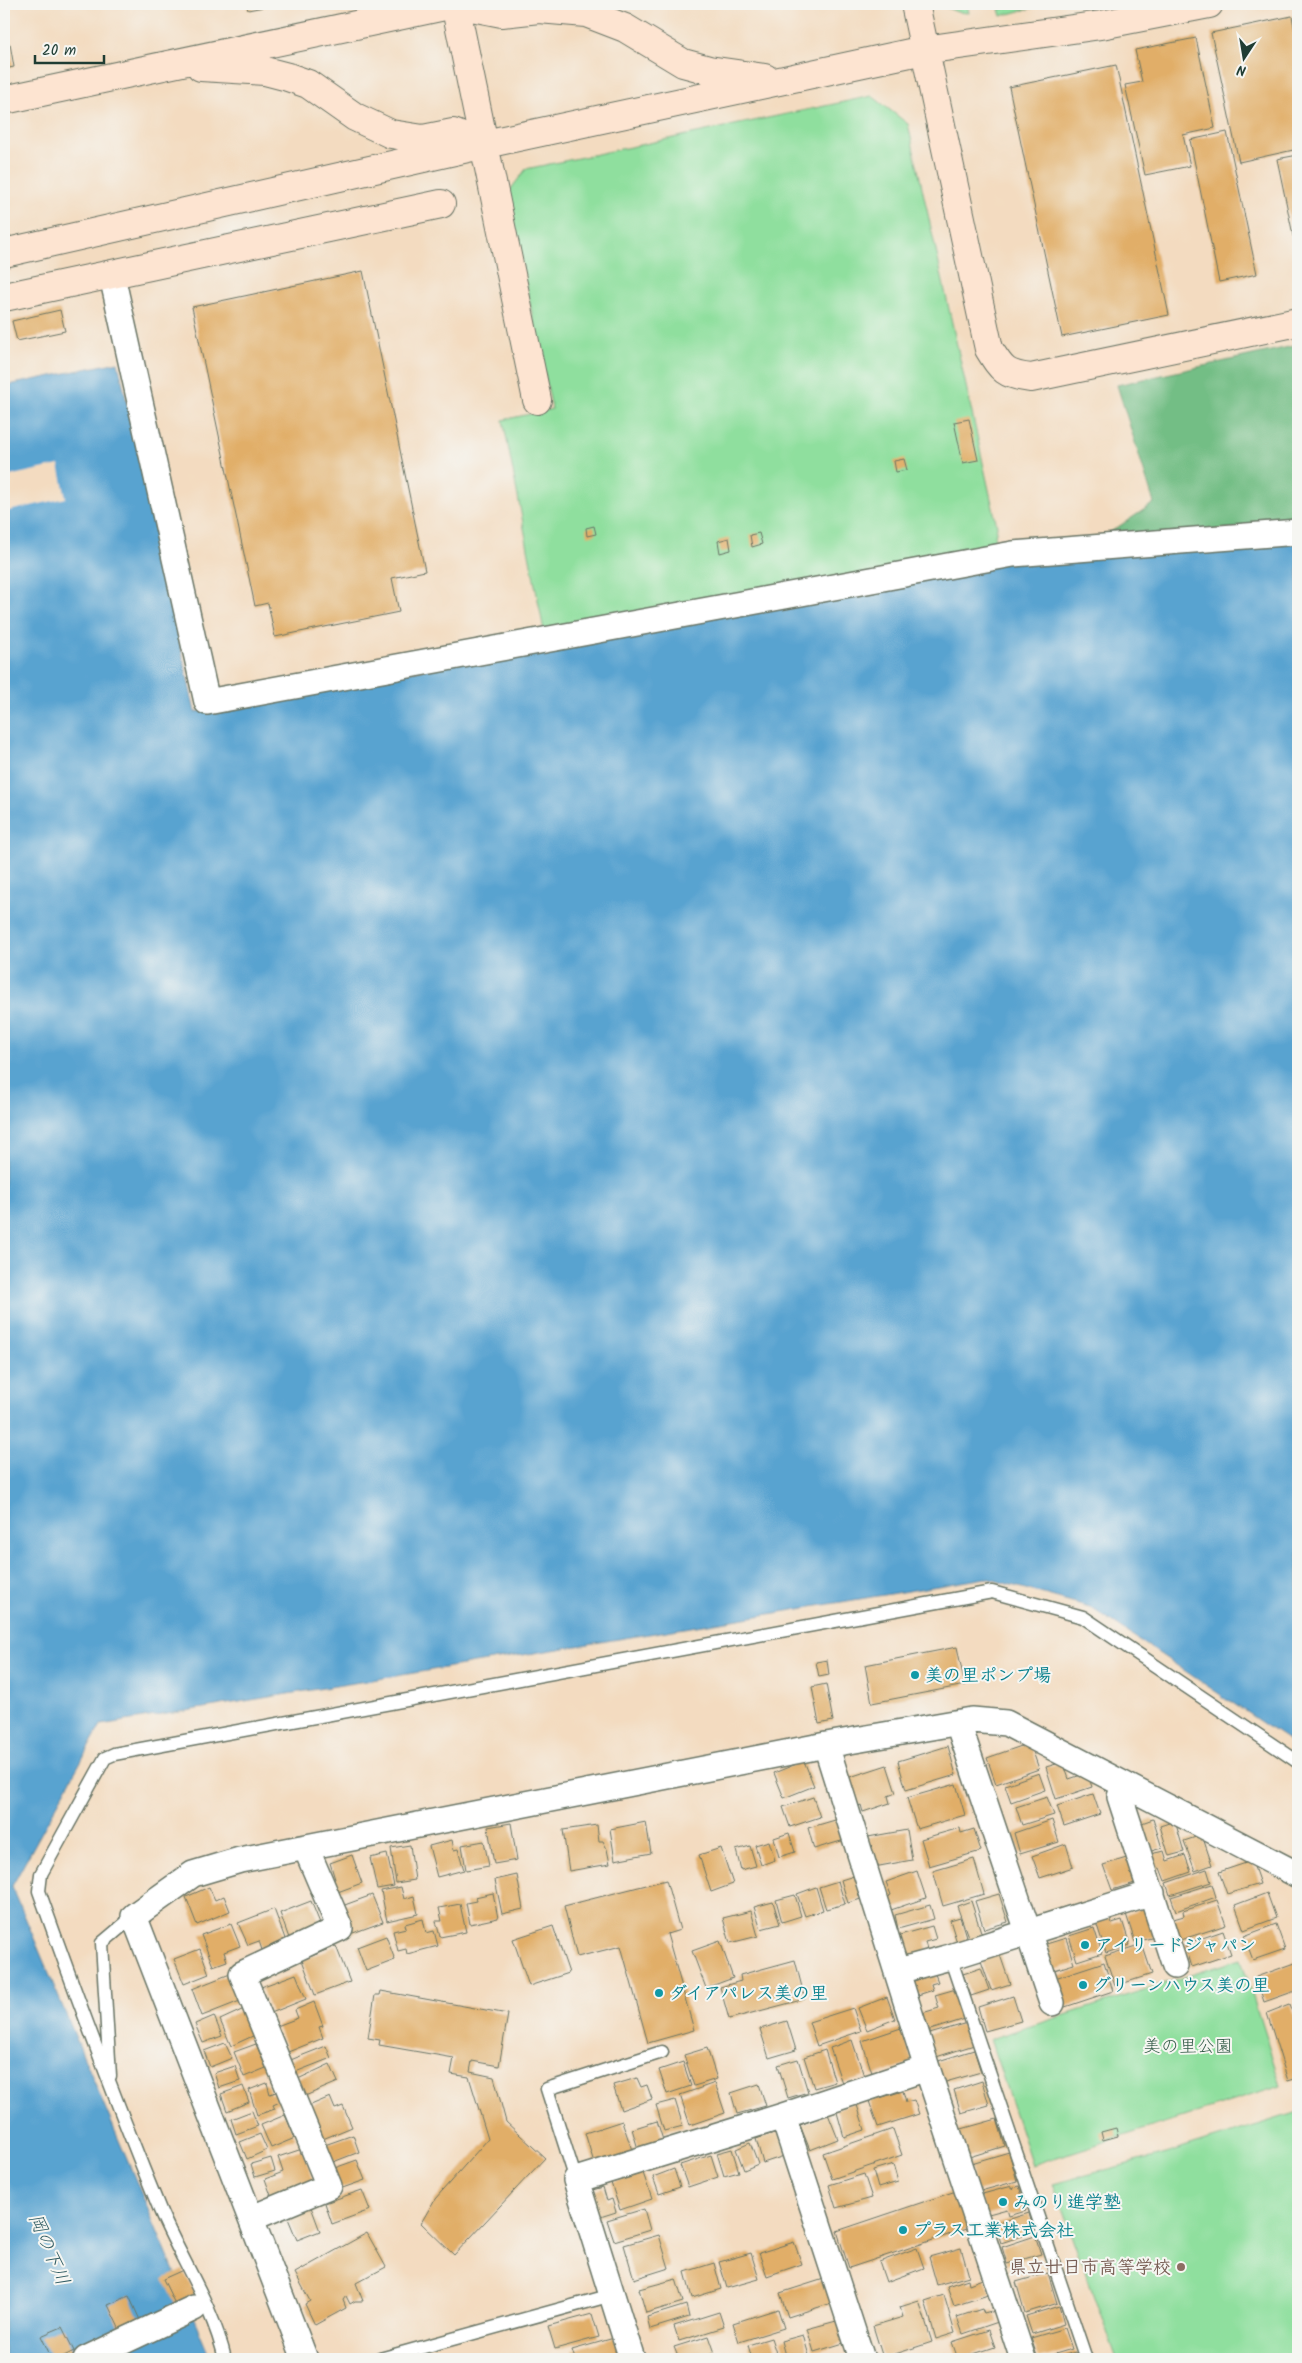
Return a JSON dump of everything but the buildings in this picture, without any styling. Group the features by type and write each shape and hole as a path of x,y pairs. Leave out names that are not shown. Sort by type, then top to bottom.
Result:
{"street":[{"path":"455,4 537,400"},
{"path":"4,100 455,4 502,13 539,9 586,14 625,28 672,57 689,65 781,81"},
{"path":"915,4 989,349 1000,368 1012,376 1031,378 1298,322"},
{"path":"16,251 485,144 924,50 1101,24 1209,4"},
{"path":"164,66 273,73 308,84 355,117 391,134 423,139 454,133 485,144"},
{"path":"4,297 112,276 441,204"},
{"path":"112,276 207,702 1013,554 1298,532"},
{"path":"305,2359 134,1916 193,1874 240,1860 826,1745 972,1720 1006,1723 1297,1881"},
{"path":"958,1723 1052,2003"},
{"path":"826,1745 928,2068 1023,2359"},
{"path":"1124,1786 1120,1797 1175,1966"},
{"path":"252,2218 329,2186 242,1974 340,1928 306,1848"},
{"path":"898,1971 950,1957 1152,1893"},
{"path":"632,2359 576,2180 783,2116 928,2068"},
{"path":"783,2116 862,2359"},
{"path":"86,2359 194,2308"}],"lane":[{"path":"225,2359 218,2335 192,2273 174,2244 111,2091 38,1891 41,1874 105,1758 114,1754 992,1592 1083,1617 1298,1762"},
{"path":"111,2091 102,1942 134,1916"},
{"path":"950,1957 1086,2359"},
{"path":"576,2180 547,2089 662,2052"},
{"path":"380,2359 612,2295"}],"green space":[{"path":"938,4 967,4 969,13 957,12"},
{"path":"1020,4 1047,4 1001,16 999,9"},
{"path":"872,96 908,124 997,526 992,552 545,636 503,420 552,409 507,194 526,169"},
{"path":"1298,345 1298,523 1100,539 1154,503 1117,385"},
{"name":"美の里公園","path":"1241,1959 1281,2086 1032,2165 990,2039"},
{"name":"県立廿日市高等学校","path":"1298,2112 1298,2359 1117,2359 1053,2184 1165,2154"}],"water":[{"name":"岡の下川","path":"118,362 195,712 1004,560 1298,538 1298,1747 1090,1607 986,1578 101,1725 12,1886 211,2359 4,2359 4,386"}],"pier":[{"path":"59,465 66,498 4,512 4,477"}],"place":[{"name":"美の里ポンプ場","path":"915,1675"},
{"name":"アイリードジャパン","path":"1085,1945"},
{"name":"グリーンハウス美の里","path":"1083,1985"},
{"name":"ダイアパレス美の里","path":"659,1993"},
{"name":"みのり進学塾","path":"1003,2202"},
{"name":"プラス工業株式会社","path":"903,2230"},
{"name":"県立廿日市高等学校","path":"1181,2267"}]}
